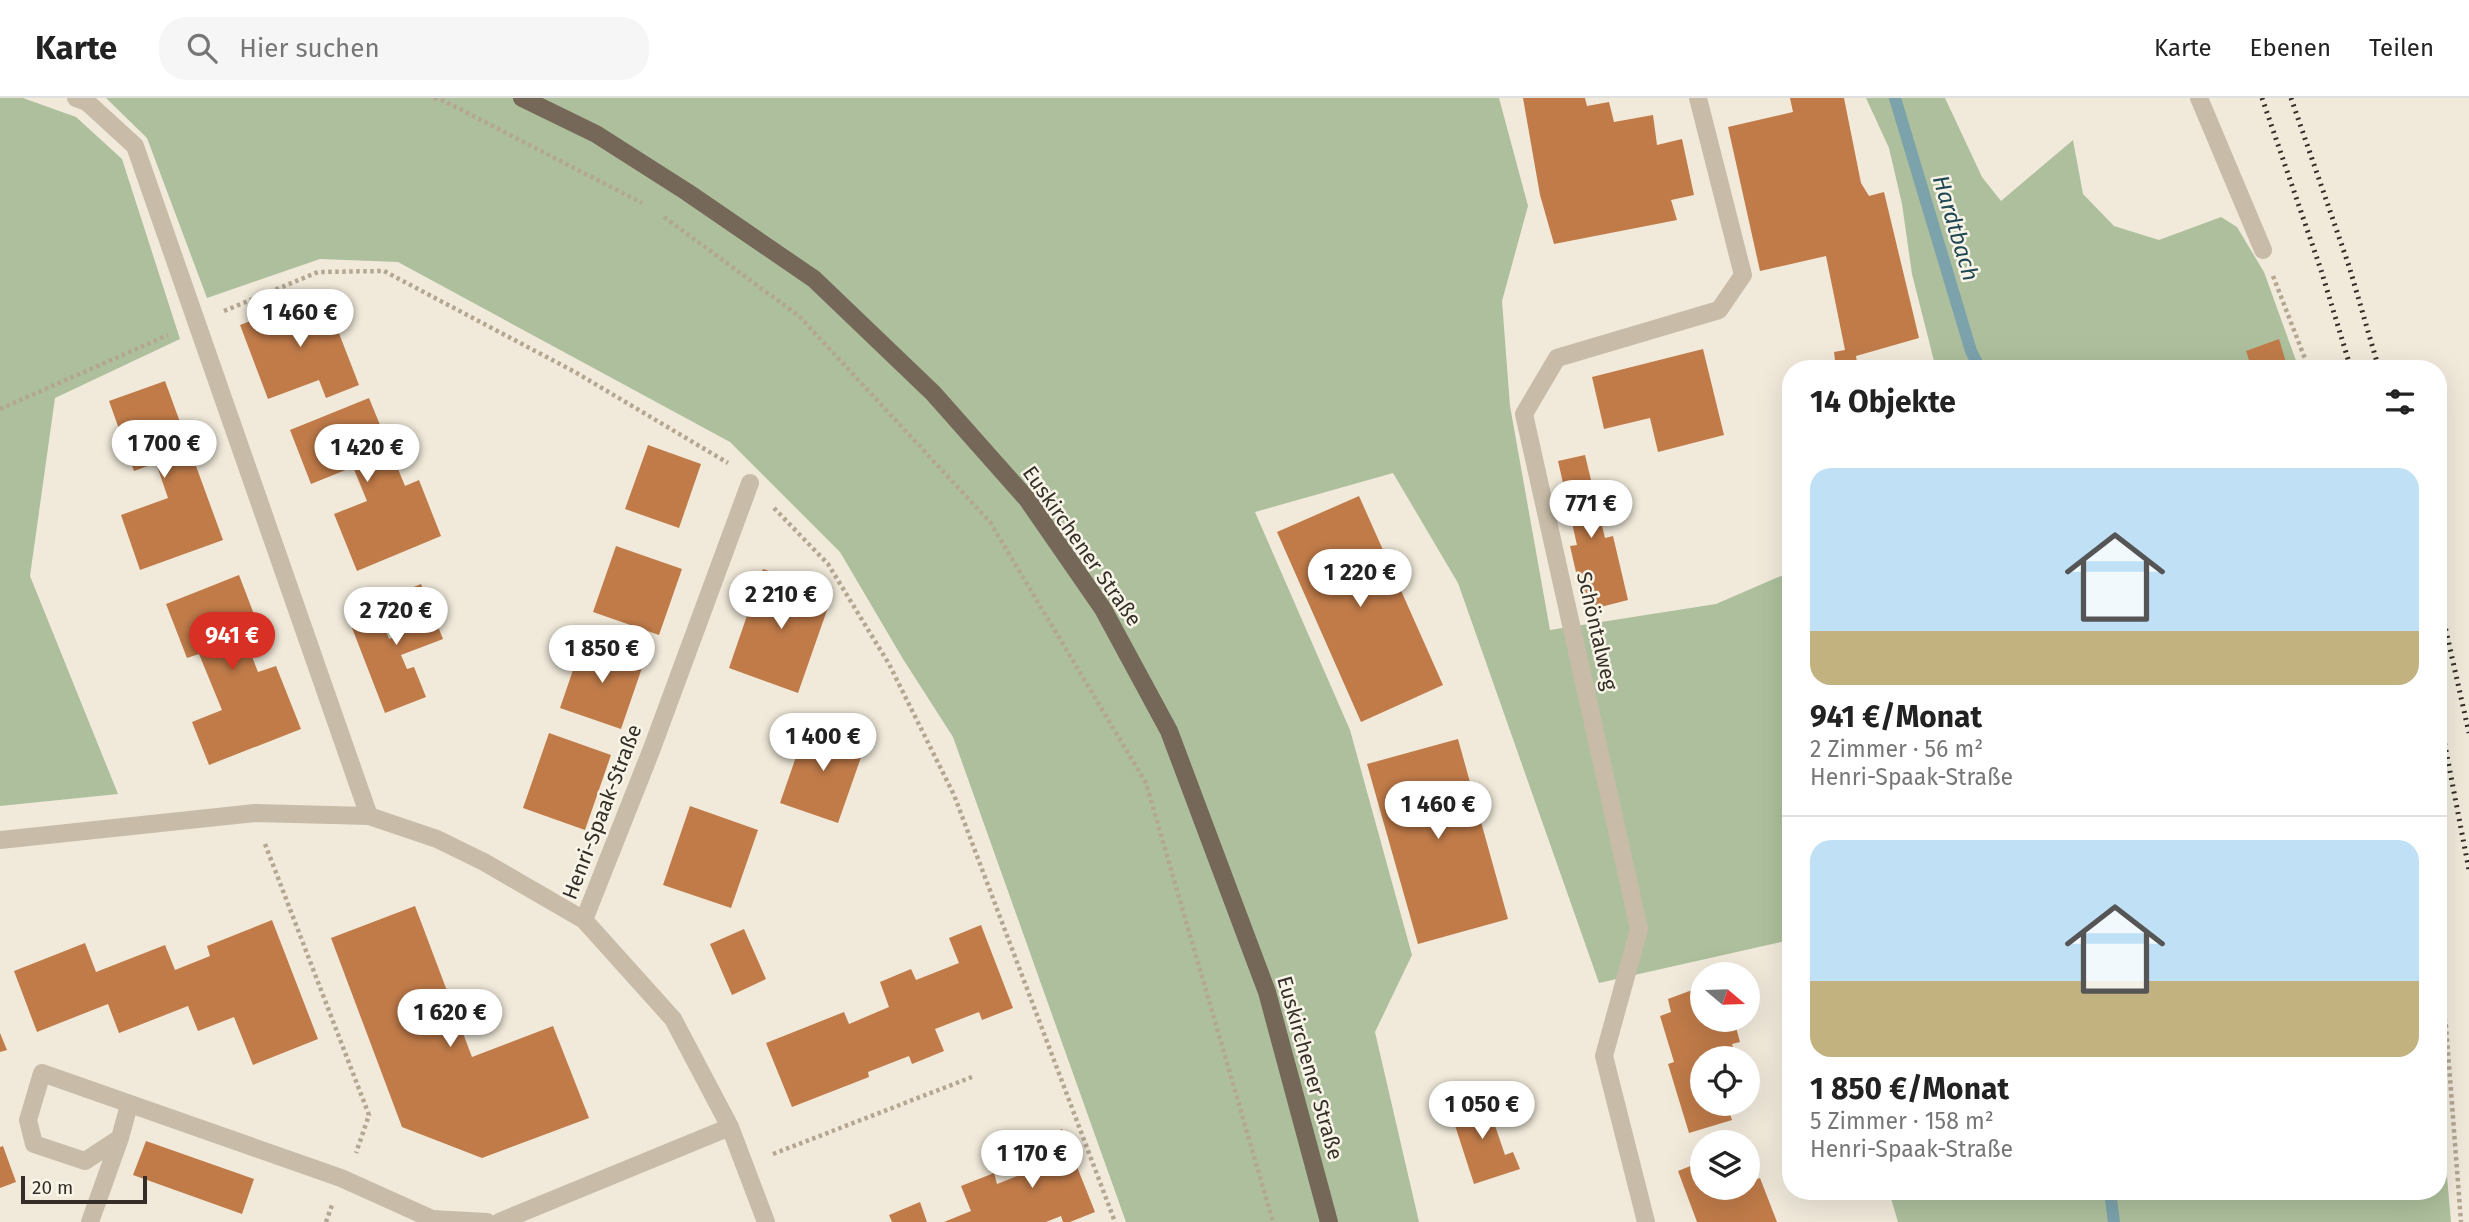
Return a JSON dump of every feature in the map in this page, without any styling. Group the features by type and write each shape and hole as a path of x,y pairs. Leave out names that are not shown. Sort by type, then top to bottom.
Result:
{"main road":[{"name":"Euskirchener Straße","path":"522,98 596,134 687,192 814,279 933,393 1027,499 1103,609 1169,730 1267,992 1329,1222"}],"street":[{"path":"76,98 87,102 135,146 369,816"},
{"name":"Schöntalweg","path":"1646,1222 1604,1056 1639,929 1524,414 1557,358 1719,310 1743,275 1698,98"},
{"path":"2199,98 2263,250"},
{"name":"Henri-Spaak-Straße","path":"584,920 651,751 750,483"},
{"name":"Henri-Spaak-Straße","path":"0,840 256,813 369,816 437,839 484,862 584,920 673,1019 730,1127 766,1222"},
{"path":"120,1138 85,1161 34,1144 28,1120 42,1073 341,1178 431,1221 487,1222"},
{"path":"90,1222 130,1105"},
{"path":"499,1222 730,1127"}],"path":[{"path":"434,98 651,208"},
{"path":"661,215 799,316 990,522 1146,783 1273,1222"},
{"path":"2263,250 2306,360"},
{"path":"0,409 318,272 384,271 723,458 828,564 889,664 954,794 1115,1222"},
{"path":"256,813 271,863 369,1115 360,1146 341,1178"},
{"path":"2447,1039 2461,1222"},
{"path":"743,1166 972,1077"}],"green space":[{"path":"0,98 23,98 76,117 122,159 180,339 55,398 30,576 118,794 0,806"},
{"path":"106,98 1499,98 1528,206 1502,301 1510,406 1550,630 1716,604 1782,575 1782,942 1599,983 1458,583 1393,473 1255,512 1350,730 1412,955 1375,1032 1419,1222 1126,1222 953,737 840,552 730,442 398,262 320,259 207,298 147,138"},
{"path":"1866,98 1945,98 1982,177 2001,201 2073,140 2083,194 2114,226 2159,240 2221,217 2237,227 2264,272 2296,360 1934,360 1912,274 1902,204 1889,148"},
{"path":"2447,1176 2451,1222 1898,1222 1891,1200 2447,1200"}],"building":[{"path":"1523,98 1585,98 1587,106 1609,102 1614,122 1653,115 1657,145 1682,139 1694,195 1671,200 1677,220 1554,244 1540,195"},
{"path":"1790,98 1844,98 1861,183 1869,196 1884,192 1919,338 1856,356 1857,360 1835,360 1834,352 1845,350 1826,256 1760,271 1728,127 1793,112"},
{"path":"323,292 359,385 326,398 319,380 268,399 240,325"},
{"path":"2279,339 2285,360 2249,360 2246,351"},
{"path":"1703,349 1724,435 1658,452 1650,418 1604,429 1592,377"},
{"path":"165,381 223,540 140,570 121,515 168,498 156,463 134,471 109,401"},
{"path":"369,398 405,486 419,480 441,536 357,571 334,514 367,501 353,467 311,484 290,430"},
{"path":"648,445 701,464 679,528 625,509"},
{"path":"1585,455 1605,538 1613,536 1628,600 1585,611 1570,546 1577,545 1558,461"},
{"path":"1359,496 1443,685 1361,722 1277,532"},
{"path":"616,546 682,569 659,635 593,612"},
{"path":"763,569 833,593 798,693 729,668"},
{"path":"239,575 260,630 244,636 258,672 276,666 301,729 209,765 192,722 222,710 199,654 187,658 166,604"},
{"path":"421,584 443,639 401,655 407,669 414,667 426,697 385,713 347,615 375,604 389,639 408,632 394,595"},
{"path":"583,641 644,662 621,729 560,708"},
{"path":"808,722 866,743 838,823 780,803"},
{"path":"549,733 611,755 585,830 523,808"},
{"path":"1458,739 1508,919 1418,944 1367,764"},
{"path":"690,806 758,830 731,908 663,885"},
{"path":"415,906 472,1057 553,1026 589,1118 482,1158 402,1127 331,938"},
{"path":"272,920 318,1039 253,1065 234,1017 198,1031 188,1006 119,1033 108,1004 37,1032 14,971 85,943 96,972 165,945 175,970 210,956 207,946"},
{"path":"981,925 1013,1008 982,1020 979,1012 935,1029 944,1051 912,1064 909,1056 868,1072 869,1077 792,1107 766,1043 844,1012 849,1024 889,1007 880,982 911,969 916,980 959,963 949,938"},
{"path":"744,929 766,979 732,995 710,944"},
{"path":"1690,991 1690,1032 1737,1032 1740,1042 1733,1046 1690,1046 1690,1116 1731,1116 1732,1120 1690,1130 1689,1133 1668,1064 1674,1062 1660,1016 1671,1012 1668,999"},
{"path":"0,1033 7,1050 0,1052"},
{"path":"1494,1095 1498,1108 1490,1111 1505,1155 1513,1152 1520,1169 1474,1184 1450,1110"},
{"path":"1062,1129 1095,1212 1070,1222 1063,1222 1061,1216 1046,1222 944,1222 971,1211 961,1186 994,1173 997,1184 1040,1167 1031,1142"},
{"path":"146,1141 254,1179 242,1214 133,1175"},
{"path":"3,1146 16,1182 0,1188 0,1147"},
{"path":"1690,1166 1690,1200 1760,1200 1760,1178 1777,1222 1697,1222 1678,1171"},
{"path":"920,1202 927,1222 892,1222 889,1215"}],"waterway":[{"name":"Hardtbach","path":"1895,98 1976,360"},
{"name":"Hardtbach","path":"2111,1200 2114,1222"}],"railway":[{"path":"2262,98 2321,270 2348,360"},
{"path":"2291,98 2349,266 2376,360"},
{"path":"2447,635 2469,733"},
{"path":"2447,756 2469,870"}]}
